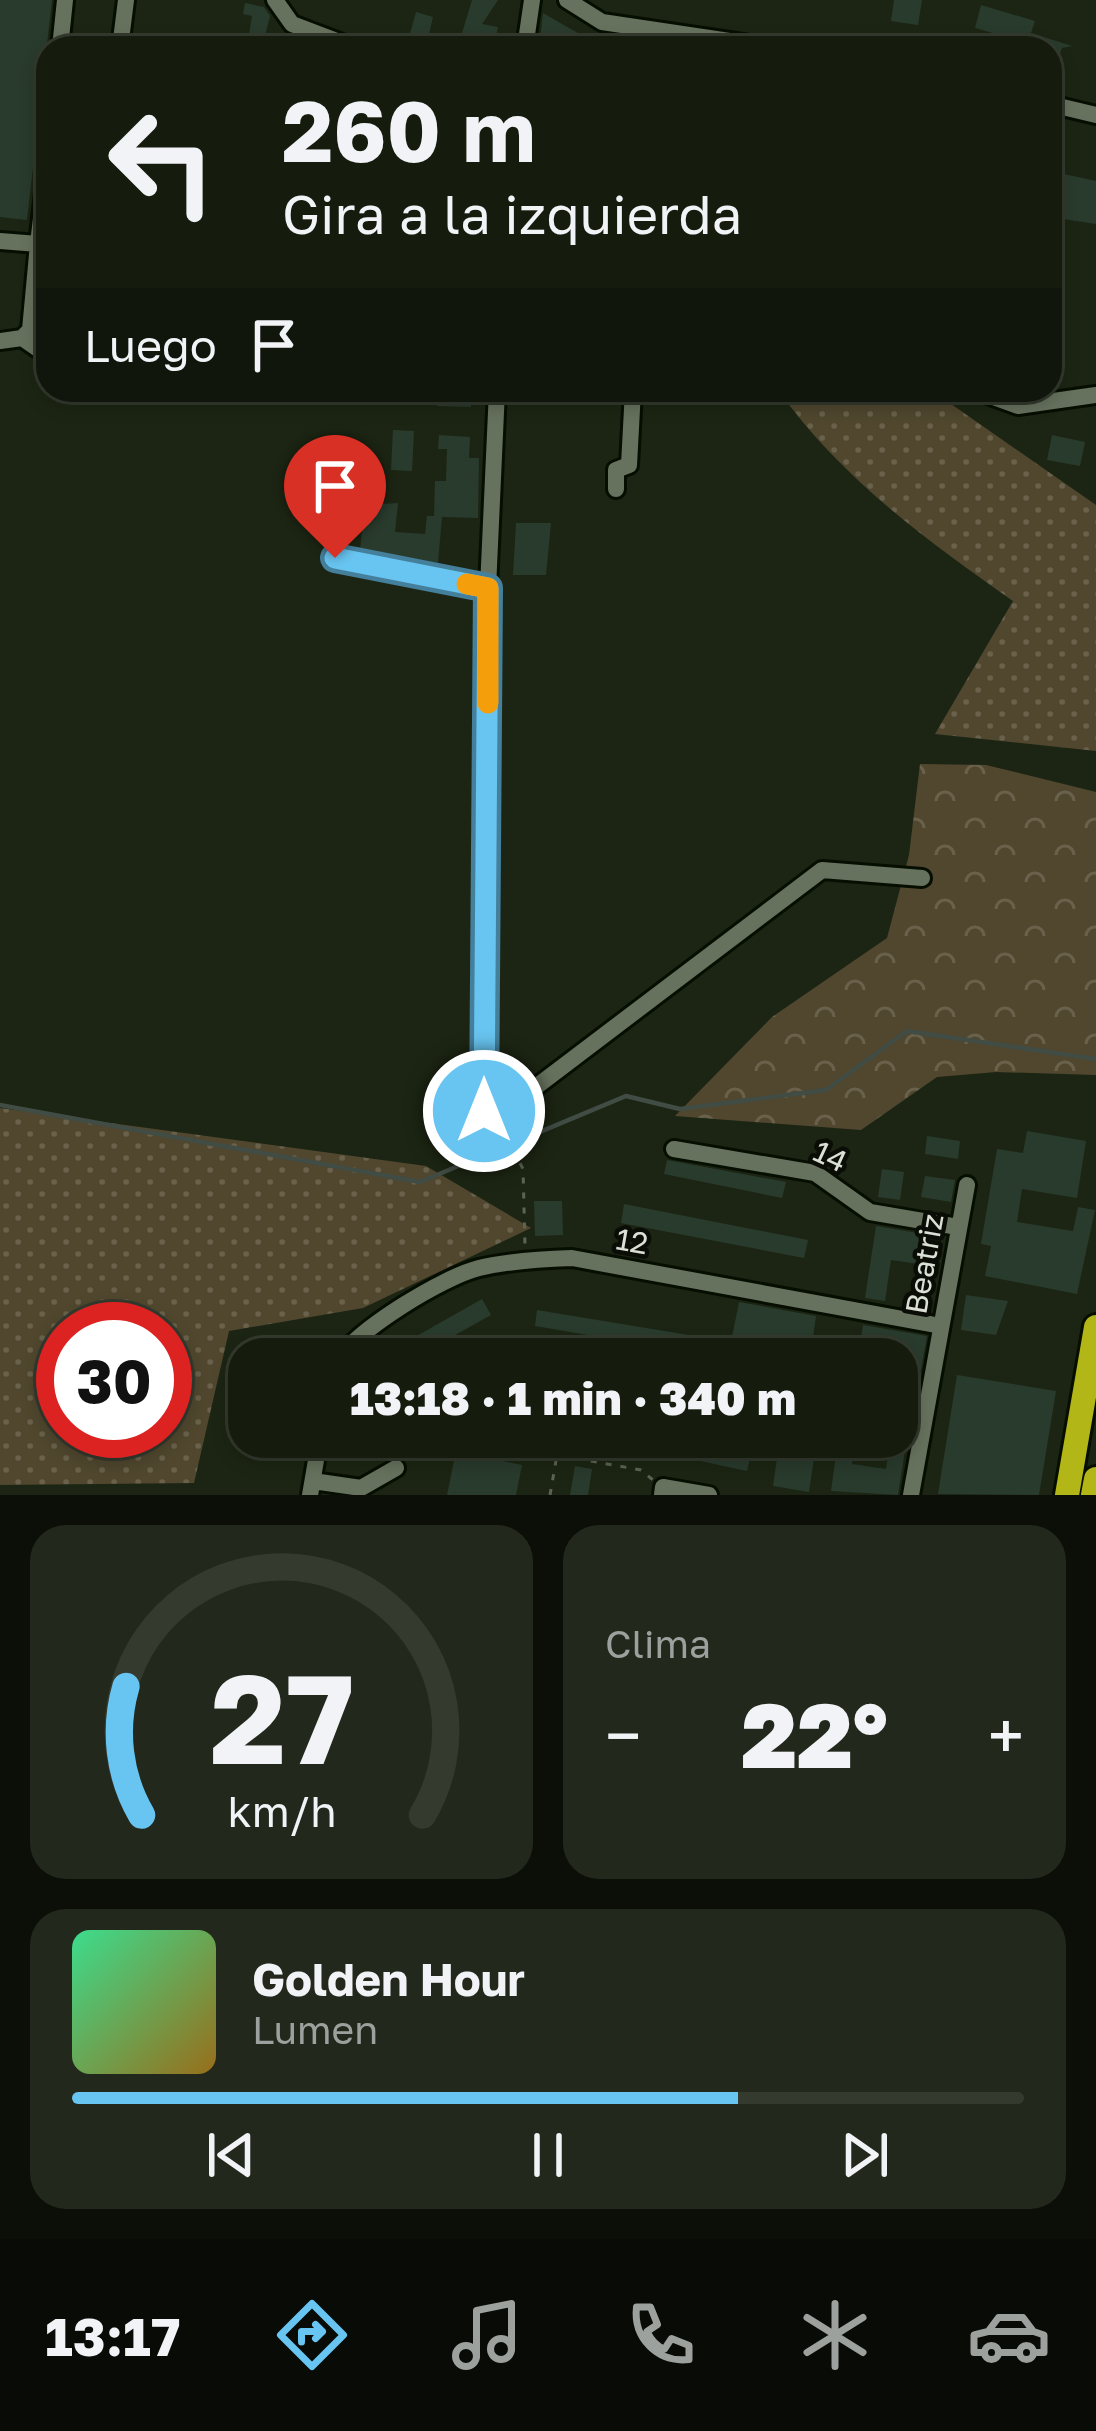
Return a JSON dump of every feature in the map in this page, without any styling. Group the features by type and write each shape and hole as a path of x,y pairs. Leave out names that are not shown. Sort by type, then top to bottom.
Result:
{"highway":[{"path":"1067,1495 1096,1328"},
{"path":"1093,1495 1096,1479"}],"street":[{"path":"61,36 65,0"},
{"path":"122,36 126,0"},
{"path":"527,36 532,0"},
{"path":"567,0 602,22 696,36"},
{"path":"275,4 292,24 324,36"},
{"path":"1062,107 1096,115"},
{"path":"0,242 36,244"},
{"path":"0,341 22,338 30,330 36,266"},
{"path":"22,338 36,348"},
{"path":"1062,400 1096,395"},
{"path":"496,402 488,588 484,1111 512,1105 822,870 922,878"},
{"path":"616,489 616,470 629,464 632,402"},
{"path":"1007,402 1018,406 1046,402"},
{"path":"335,558 488,588"},
{"name":"14","path":"674,1149 815,1173 870,1212 958,1227"},
{"name":"Beatriz","path":"911,1495 967,1185"},
{"name":"12","path":"357,1338 473,1269 529,1259 572,1258 941,1327"},
{"path":"918,1427 923,1428"},
{"path":"316,1458 311,1488 362,1488 396,1468"},
{"path":"663,1491 709,1495"}],"path":[{"path":"506,1136 523,1169 520,1228 529,1259"},
{"path":"396,1468 413,1458"},
{"path":"550,1495 556,1458"},
{"path":"572,1458 641,1471 663,1491"}],"green space":[{"path":"787,402 948,402 1096,505 1096,751 935,734 1013,601 857,480"},
{"path":"920,764 986,765 1096,792 1096,1075 996,1072 937,1077 861,1130 675,1116 772,1017 887,938 909,855"},
{"path":"0,1108 426,1166 531,1228 363,1308 229,1331 194,1483 0,1485"}],"building":[{"path":"0,0 52,0 48,36 36,36 36,141 27,220 0,217"},
{"path":"472,0 498,0 482,24 498,27 496,36 462,33"},
{"path":"894,0 922,0 918,25 891,21"},
{"path":"245,3 264,7 270,16 265,36 249,36 252,16 243,14"},
{"path":"981,5 1035,21 1031,33 1040,36 992,36 975,28"},
{"path":"416,12 433,17 429,34 438,36 409,36"},
{"path":"543,13 583,36 540,36"},
{"path":"1062,174 1096,181 1096,224 1062,219"},
{"path":"437,402 471,402 471,407 437,406"},
{"path":"393,430 414,431 412,471 391,470"},
{"path":"439,435 470,437 469,458 479,458 478,518 442,517 438,563 360,550 365,505 398,503 395,532 425,534 427,516 434,516 435,481 446,481 447,449 438,449"},
{"path":"1052,435 1085,442 1080,466 1047,460"},
{"path":"516,523 551,523 546,575 513,575"},
{"path":"1027,1131 1086,1141 1077,1198 1022,1189 1017,1222 1073,1231 1078,1207 1095,1210 1077,1294 985,1276 991,1246 981,1244 997,1149 1023,1153"},
{"path":"927,1136 960,1141 958,1159 925,1154"},
{"path":"667,1160 786,1182 782,1198 664,1174"},
{"path":"882,1169 904,1172 900,1200 878,1197"},
{"path":"925,1176 955,1180 951,1202 921,1197"},
{"path":"534,1201 562,1201 563,1235 535,1236"},
{"path":"624,1204 808,1240 804,1258 621,1223"},
{"path":"876,1226 924,1234 919,1264 891,1260 885,1301 865,1298"},
{"path":"966,1295 1008,1301 996,1335 961,1330"},
{"path":"482,1299 491,1315 450,1338 413,1338"},
{"path":"739,1302 816,1316 813,1338 732,1338"},
{"path":"537,1310 707,1338 605,1338 535,1326"},
{"path":"863,1325 927,1336 921,1370 918,1338 861,1338"},
{"path":"957,1375 1056,1391 1039,1495 938,1494"},
{"path":"455,1458 522,1465 516,1495 447,1495"},
{"path":"686,1458 750,1458 747,1471"},
{"path":"777,1458 814,1458 809,1492 773,1486"},
{"path":"835,1458 853,1458 852,1464 886,1469 888,1458 904,1458 898,1495 831,1491"},
{"path":"575,1466 592,1469 588,1495 570,1495"}],"waterway":[{"path":"0,1105 420,1182 626,1096 680,1109 826,1090 907,1031 1096,1059"}],"slow traffic":[{"path":"467,584 488,588 488,703"}],"route":[{"path":"335,558 488,588 484,1111"}]}
